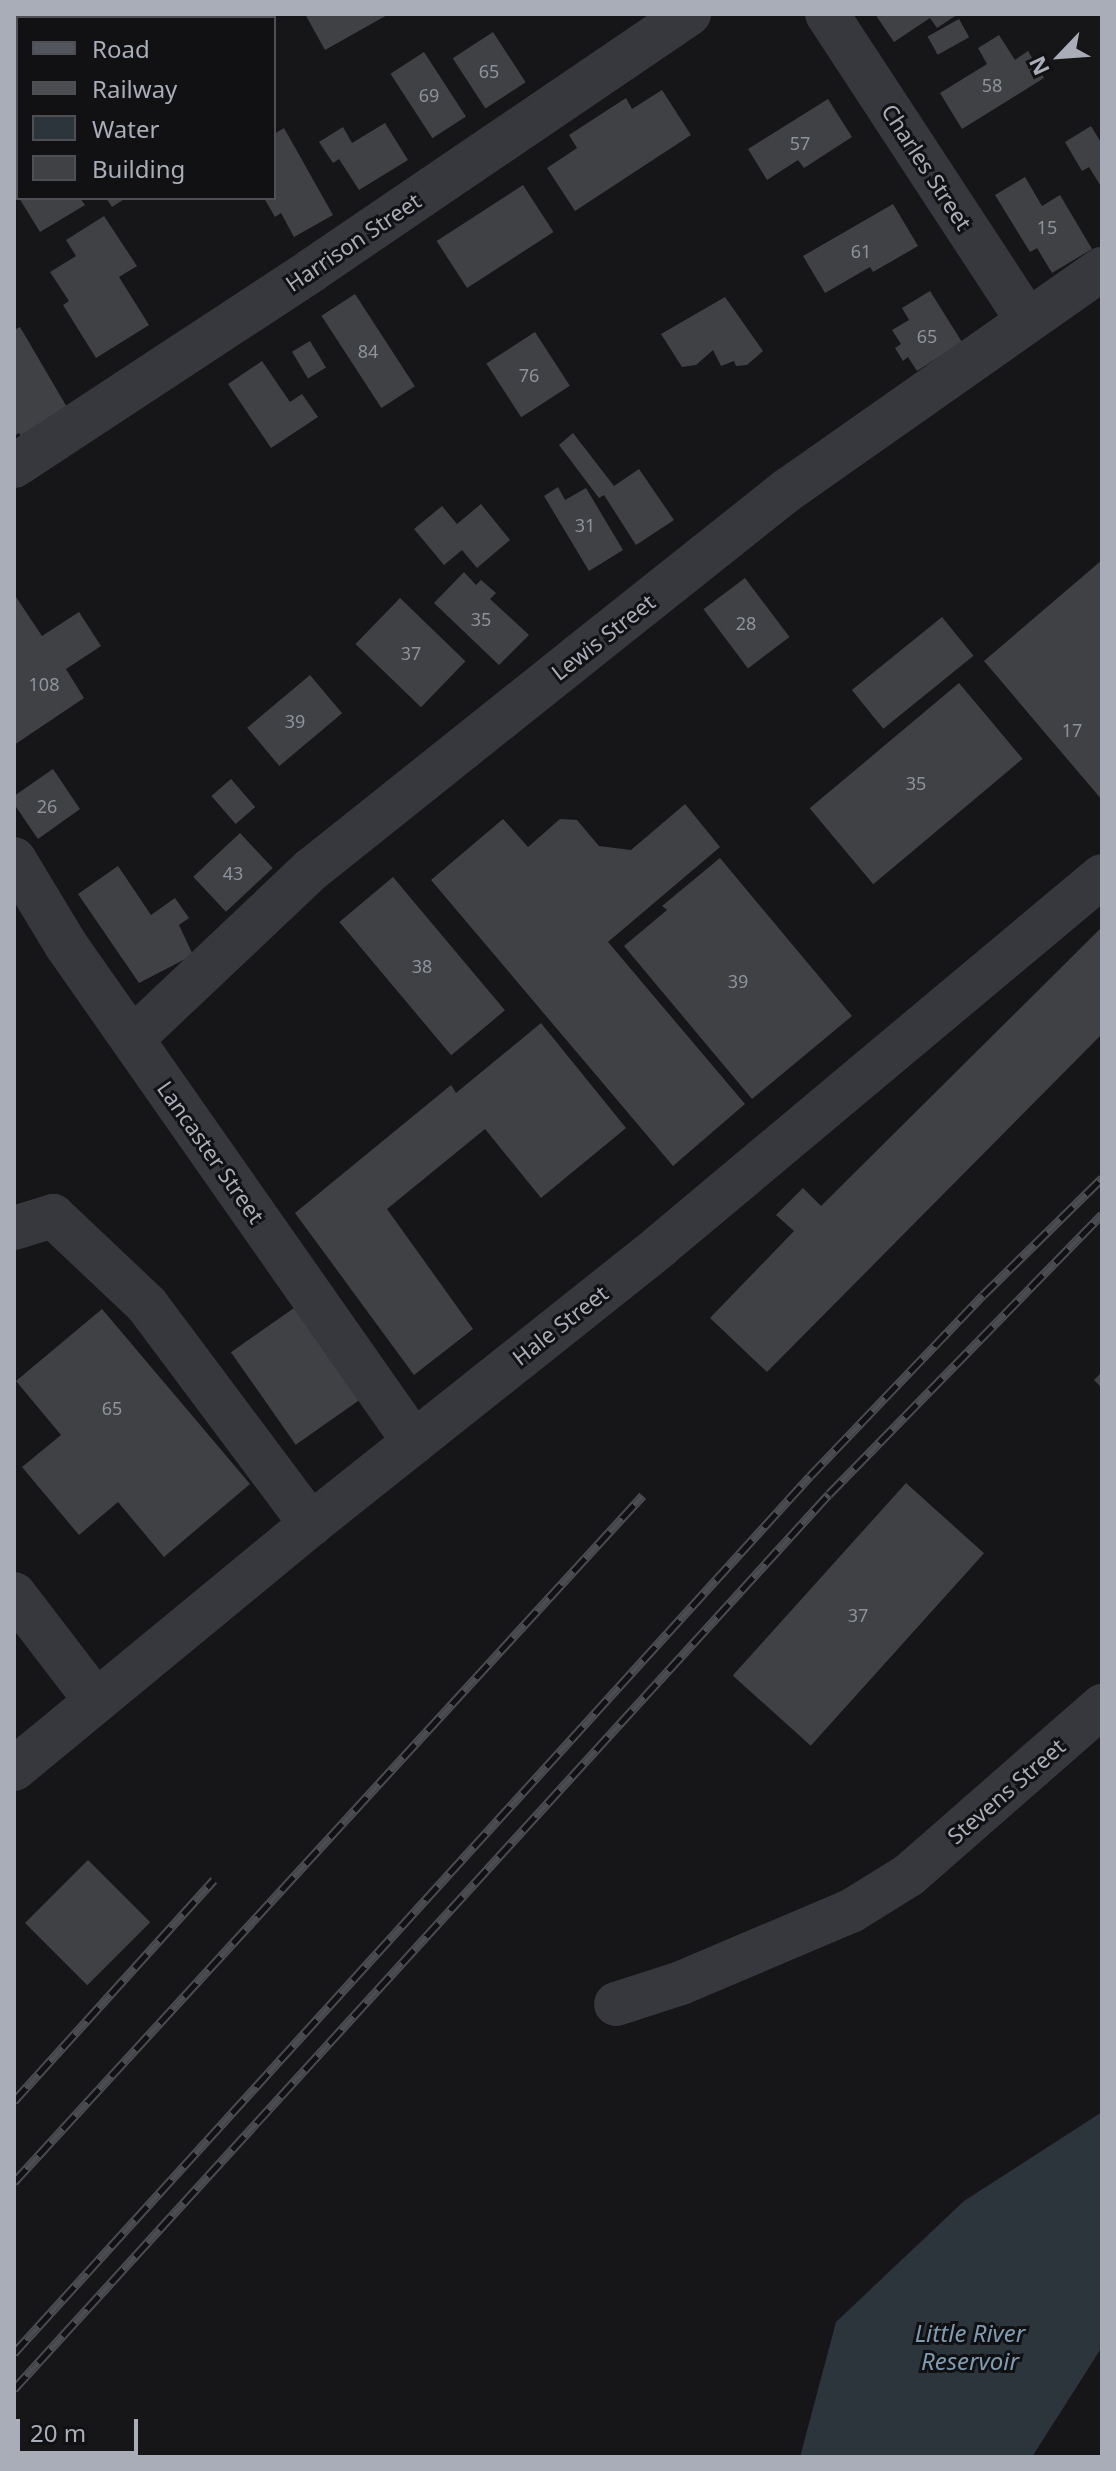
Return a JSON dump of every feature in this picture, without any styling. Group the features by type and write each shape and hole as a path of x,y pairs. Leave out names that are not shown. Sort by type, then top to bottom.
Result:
{"street":[{"name":"Harrison Street","path":"14,466 312,270 689,14"},
{"name":"Charles Street","path":"827,14 1027,320"},
{"name":"Lewis Street","path":"132,1039 312,869 789,489 1102,269"},
{"name":"Lancaster Street","path":"14,859 66,945 414,1442"},
{"name":"Hale Street","path":"14,1769 311,1524 660,1246 1102,876"},
{"path":"14,1228 53,1216 147,1305 311,1524"},
{"path":"14,1594 96,1701"},
{"name":"Stevens Street","path":"616,2004 681,1983 851,1911 909,1875 1102,1706"}],"water":[{"name":"Little River Reservoir","path":"1102,2112 1102,2347 1032,2457 800,2457 836,2322 964,2201"}],"building":[{"path":"305,14 389,14 325,50"},
{"path":"875,14 958,14 937,28 930,18 894,42"},
{"path":"959,19 969,37 938,55 928,36"},
{"path":"493,32 526,82 485,108 453,58"},
{"path":"999,35 1015,60 1028,51 1044,78 962,129 940,93 987,64 978,48"},
{"path":"424,52 466,117 432,138 390,74"},
{"path":"662,90 691,135 575,211 547,168 577,148 569,135 626,98 632,109"},
{"path":"828,99 852,137 804,168 798,160 767,180 748,149"},
{"path":"385,123 408,160 359,190 339,159 333,163 319,142 343,127 352,143"},
{"path":"1091,126 1102,144 1102,188 1089,167 1082,171 1065,142"},
{"path":"284,128 333,215 294,237 281,213 275,217 265,200 276,200 276,133"},
{"path":"1025,177 1042,206 1060,195 1092,249 1052,273 1037,248 1030,252 995,195"},
{"path":"523,185 553,232 467,288 437,241"},
{"path":"20,200 81,200 85,205 40,232"},
{"path":"107,200 123,200 112,207"},
{"path":"893,204 918,246 873,272 870,267 825,293 803,256"},
{"path":"104,216 137,266 119,277 149,325 96,358 63,305 69,301 50,272 76,256 66,240"},
{"path":"930,291 962,342 917,371 908,357 903,361 895,348 901,344 892,330 909,320 902,308"},
{"path":"355,294 415,386 381,408 321,316"},
{"path":"725,297 763,351 747,365 736,366 734,361 721,366 713,350 696,365 682,367 661,334"},
{"path":"20,327 71,414 24,441 19,433 14,436 14,330"},
{"path":"535,332 570,386 521,417 486,364"},
{"path":"310,341 326,368 308,378 292,352"},
{"path":"262,361 290,402 302,394 318,417 271,448 228,384"},
{"path":"573,433 614,486 639,469 674,520 636,545 604,495 599,498 559,445"},
{"path":"558,487 565,500 586,488 623,550 589,571 544,496"},
{"path":"481,504 510,540 477,568 462,550 444,565 414,529 442,506 457,524"},
{"path":"1102,560 1102,800 984,661"},
{"path":"464,572 476,585 481,580 496,593 490,599 529,635 499,665 434,603"},
{"path":"745,578 790,637 748,668 703,609"},
{"path":"14,594 42,636 79,612 101,646 66,669 84,698 14,745"},
{"path":"400,598 465,661 421,707 356,644"},
{"path":"942,617 973,656 883,729 852,690"},
{"path":"310,675 342,713 279,766 247,728"},
{"path":"959,683 1023,759 873,884 810,808"},
{"path":"53,769 80,809 38,839 14,804 14,796"},
{"path":"231,779 255,807 236,824 211,796"},
{"path":"685,804 720,847 608,942 745,1104 673,1166 431,880 503,819 528,847 560,819 577,820 599,846 631,850"},
{"path":"240,833 273,868 226,912 193,877"},
{"path":"720,858 852,1016 752,1099 624,946 667,910 662,906"},
{"path":"118,866 151,915 175,898 189,918 179,925 193,955 139,983 78,894"},
{"path":"393,877 505,1010 451,1055 339,922"},
{"path":"1102,927 1102,1034 767,1372 710,1318 794,1231 776,1215 803,1188 821,1206"},
{"path":"541,1023 626,1128 541,1198 485,1129 387,1209 473,1329 414,1375 295,1213 451,1085 456,1093"},
{"path":"294,1308 359,1401 296,1445 231,1352"},
{"path":"102,1309 250,1484 164,1557 118,1502 79,1535 22,1467 61,1435 16,1381"},
{"path":"1102,1372 1102,1388 1094,1380"},
{"path":"906,1483 984,1553 811,1746 733,1675"},
{"path":"88,1860 150,1922 87,1985 25,1923"}],"railway":[{"path":"14,2353 810,1476 983,1295 1102,1178"},
{"path":"14,2389 829,1494 1102,1214"},
{"path":"14,2182 643,1495"},
{"path":"14,2101 214,1880"}]}
